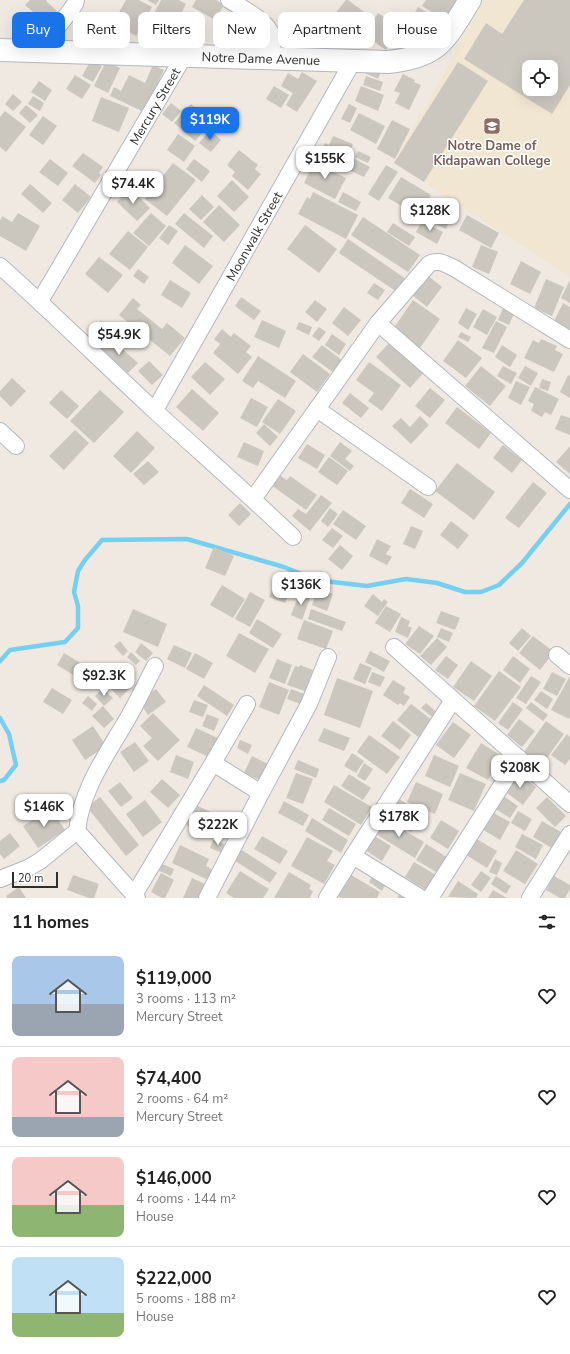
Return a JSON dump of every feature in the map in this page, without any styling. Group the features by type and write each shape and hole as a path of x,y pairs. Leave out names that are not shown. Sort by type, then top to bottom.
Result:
{"street":[{"path":"39,52 75,4 76,0"},
{"path":"230,0 265,25 270,31 272,38 272,58"},
{"name":"Notre Dame Avenue","path":"0,50 353,61 408,60 436,48 444,40 470,0"},
{"name":"Mercury Street","path":"40,301 184,56"},
{"name":"Moonwalk Street","path":"155,410 353,61"},
{"path":"253,499 378,323 423,269 434,261 442,262 454,268 570,340"},
{"path":"0,266 40,301 155,410 293,537"},
{"path":"378,323 568,489"},
{"path":"316,409 428,487"},
{"path":"0,431 16,446"},
{"path":"394,647 570,804"},
{"path":"557,655 570,666"},
{"path":"207,898 309,704 328,657"},
{"path":"0,879 28,868 40,861 77,831 81,806 85,795 155,666"},
{"path":"327,898 453,700"},
{"path":"77,831 135,897 247,704"},
{"path":"430,898 519,758"},
{"path":"213,763 261,793"},
{"path":"530,898 570,834"},
{"path":"353,856 421,898"}],"shaded area":[{"name":"Notre Dame of Kidapawan College","path":"484,0 570,0 570,277 394,163"}],"building":[{"path":"30,0 47,0 46,1 57,11 33,12 25,5"},
{"path":"126,0 139,0 152,7 149,12 138,12 138,32 136,36 130,33 130,12 119,12"},
{"path":"147,0 159,0 156,5"},
{"path":"161,0 179,0 186,4 182,12 155,12"},
{"path":"196,0 216,0 224,5 220,12 213,12 213,19 205,14 205,12 201,12 192,7"},
{"path":"346,0 348,0 364,12 336,12"},
{"path":"426,0 457,1 450,12 432,12 422,6"},
{"path":"524,0 570,0 570,85 552,114 523,96 558,96 558,60 522,60 522,95 464,59 486,23 502,34"},
{"path":"418,7 426,12 415,12"},
{"path":"378,13 383,16 383,48 375,42 375,18"},
{"path":"91,60 102,66 93,82 82,76"},
{"path":"106,61 120,68 108,93 94,86"},
{"path":"458,62 488,81 424,182 394,163"},
{"path":"153,65 164,70 144,112 110,96 114,87 121,91 129,75 145,83"},
{"path":"368,65 381,71 378,79 365,73"},
{"path":"302,72 317,81 297,112 286,105 293,93 281,86 288,73 298,79"},
{"path":"403,74 421,85 409,110 395,103 400,93 394,91"},
{"path":"75,75 91,85 82,99 66,89"},
{"path":"366,76 383,82 380,91 363,85"},
{"path":"39,81 52,90 45,101 31,92"},
{"path":"274,86 289,95 281,108 266,99"},
{"path":"361,86 384,95 378,111 355,101"},
{"path":"13,94 22,102 13,111 5,104"},
{"path":"33,96 44,103 40,111 28,104"},
{"path":"101,97 129,108 119,132 92,121"},
{"path":"171,103 181,111 172,122 162,114"},
{"path":"191,104 212,121 195,141 174,123"},
{"path":"349,104 357,108 350,123 341,119"},
{"path":"26,105 38,115 30,123 19,113"},
{"path":"5,111 26,127 6,152 0,147 0,117"},
{"path":"359,113 385,126 376,144 350,130"},
{"path":"43,116 57,126 43,145 29,135"},
{"path":"392,120 410,129 395,159 377,149"},
{"path":"210,130 221,140 211,152 199,143"},
{"path":"178,134 195,146 184,162 167,150"},
{"path":"333,136 353,144 345,164 320,153 325,143 329,145"},
{"path":"239,150 258,165 255,169 261,174 248,190 232,176 235,172 227,165"},
{"path":"358,151 371,157 368,163 355,157"},
{"path":"83,153 103,167 99,173 101,175 95,183 72,166"},
{"path":"353,158 370,167 364,177 347,169"},
{"path":"50,159 68,173 58,186 39,172"},
{"path":"194,159 210,171 202,182 186,169"},
{"path":"314,162 346,178 335,199 304,183"},
{"path":"173,163 196,180 167,216 145,199"},
{"path":"386,165 398,172 379,201 368,194"},
{"path":"401,177 431,195 419,216 388,198"},
{"path":"232,180 249,197 234,212 217,196"},
{"path":"30,184 52,203 43,213 21,194"},
{"path":"75,184 91,197 78,213 62,200"},
{"path":"130,188 150,208 137,221 117,202"},
{"path":"313,192 358,215 346,239 298,214 307,197 310,199"},
{"path":"343,192 361,202 356,211 338,202"},
{"path":"202,195 214,207 201,220 189,209"},
{"path":"219,205 240,225 224,242 203,222"},
{"path":"443,211 452,215 446,229 437,225"},
{"path":"18,213 40,226 26,251 0,236 0,221 2,216 12,222"},
{"path":"151,213 166,226 149,246 133,233"},
{"path":"184,213 213,236 204,248 175,224"},
{"path":"467,215 499,233 491,248 459,230"},
{"path":"363,217 420,255 408,272 351,235"},
{"path":"422,221 443,232 437,244 416,232"},
{"path":"393,223 415,237 409,246 387,232"},
{"path":"169,225 178,231 168,245 159,238"},
{"path":"305,225 337,249 319,273 287,249"},
{"path":"128,231 148,247 130,270 109,254"},
{"path":"348,239 406,279 397,292 339,253"},
{"path":"185,245 213,266 199,284 172,263"},
{"path":"481,245 498,252 489,274 472,267"},
{"path":"99,257 123,275 108,293 85,274"},
{"path":"521,261 541,272 530,294 510,284"},
{"path":"138,269 149,277 144,284 133,276"},
{"path":"428,276 442,287 427,307 412,295"},
{"path":"546,279 564,287 552,316 534,308"},
{"path":"170,280 191,293 182,308 161,295"},
{"path":"570,280 570,303 561,298"},
{"path":"374,283 385,290 378,300 367,293"},
{"path":"241,297 261,311 254,320 235,306"},
{"path":"133,298 141,305 137,309 162,329 167,323 185,338 170,356 119,315"},
{"path":"315,300 327,309 317,322 305,312"},
{"path":"413,300 440,319 420,348 393,329"},
{"path":"563,303 570,307 570,330 554,321"},
{"path":"504,306 515,311 509,325 498,320"},
{"path":"344,307 361,320 348,336 332,323"},
{"path":"466,308 477,314 468,330 458,323"},
{"path":"483,309 497,317 487,335 473,327"},
{"path":"262,320 286,331 279,348 254,337"},
{"path":"496,321 507,327 494,353 482,348"},
{"path":"299,322 312,327 309,335 296,329"},
{"path":"319,327 326,332 319,341 312,336"},
{"path":"222,329 231,337 234,333 251,346 246,352 252,357 238,374 213,353 220,344 214,339"},
{"path":"461,332 471,337 468,342 458,337"},
{"path":"332,334 346,344 339,355 325,345"},
{"path":"111,339 138,363 128,373 101,350"},
{"path":"541,339 557,346 555,350 563,354 554,372 524,358 533,340 539,343"},
{"path":"458,340 482,358 466,378 443,361"},
{"path":"391,341 425,371 410,388 376,357"},
{"path":"322,345 343,361 334,373 312,357"},
{"path":"502,345 517,355 510,367 495,357"},
{"path":"303,354 330,374 317,392 290,372"},
{"path":"258,356 296,381 285,398 258,381 253,388 242,381"},
{"path":"149,361 163,375 152,385 138,371"},
{"path":"205,362 225,379 210,395 191,377"},
{"path":"369,362 401,385 382,411 368,401 374,393 356,380"},
{"path":"481,366 506,386 490,406 465,386"},
{"path":"503,366 517,373 511,384 497,376"},
{"path":"525,366 538,373 531,386 518,378"},
{"path":"568,375 570,376 570,398 560,392"},
{"path":"12,378 26,391 11,407 0,396 0,391"},
{"path":"542,379 551,382 548,391 539,388"},
{"path":"516,381 530,387 521,405 508,398"},
{"path":"535,387 559,399 551,415 545,412 542,417 531,411 534,404 528,401"},
{"path":"430,388 445,400 430,418 415,406"},
{"path":"192,389 219,413 203,431 176,407"},
{"path":"61,390 79,406 67,419 49,403"},
{"path":"100,390 124,412 94,443 70,421"},
{"path":"350,393 369,408 361,418 342,403"},
{"path":"251,398 268,407 257,427 240,418"},
{"path":"278,399 296,411 280,434 262,422"},
{"path":"457,407 491,433 479,449 445,423"},
{"path":"561,415 570,418 570,435 555,429"},
{"path":"420,416 429,425 411,444 392,426 401,418 410,427"},
{"path":"264,424 278,437 270,446 256,433"},
{"path":"75,430 89,443 64,470 49,456"},
{"path":"137,431 155,448 131,473 113,456"},
{"path":"244,442 264,451 258,466 237,457"},
{"path":"340,442 352,451 345,459 354,466 350,471 330,456"},
{"path":"307,444 325,455 317,469 298,458"},
{"path":"503,445 522,460 512,473 493,458"},
{"path":"570,446 570,474 556,462"},
{"path":"329,457 348,471 337,485 318,472"},
{"path":"148,461 159,472 144,485 133,474"},
{"path":"457,463 495,492 474,520 435,491"},
{"path":"278,474 287,480 290,476 317,495 306,510 271,485"},
{"path":"533,482 547,493 519,528 505,518"},
{"path":"410,489 433,504 424,518 401,503"},
{"path":"321,495 332,503 310,531 292,516 298,509 306,514"},
{"path":"240,503 251,514 239,526 228,515"},
{"path":"330,508 338,514 328,527 321,521"},
{"path":"343,510 366,526 356,540 333,524"},
{"path":"451,521 469,535 458,549 440,535"},
{"path":"411,526 423,531 415,549 403,544"},
{"path":"332,528 343,536 333,548 322,540"},
{"path":"377,539 391,546 386,554 392,557 387,565 369,556"},
{"path":"340,545 353,556 342,570 328,559"},
{"path":"214,547 234,556 225,576 205,568"},
{"path":"275,583 291,589 285,603 269,597"},
{"path":"222,585 245,599 233,618 210,605"},
{"path":"318,589 333,594 327,611 312,605"},
{"path":"250,592 265,600 250,627 235,619"},
{"path":"300,592 311,596 302,620 291,615"},
{"path":"373,594 382,602 384,599 388,602 378,616 364,606"},
{"path":"386,606 401,614 390,632 375,623"},
{"path":"133,609 167,624 158,647 123,632"},
{"path":"311,609 346,622 342,631 308,619"},
{"path":"441,611 460,618 455,630 436,623"},
{"path":"401,617 410,621 408,626 412,628 408,638 395,632"},
{"path":"257,619 282,634 273,648 249,633"},
{"path":"304,620 333,631 326,649 297,639"},
{"path":"419,626 434,636 420,654 405,644"},
{"path":"441,628 453,633 449,642 437,637"},
{"path":"522,628 531,636 518,651 509,643"},
{"path":"239,633 269,649 255,673 226,656"},
{"path":"533,636 554,652 540,670 519,653"},
{"path":"437,638 447,647 431,665 420,656"},
{"path":"120,641 128,651 123,656 114,646"},
{"path":"141,643 153,653 146,661 135,652"},
{"path":"174,645 192,653 185,668 167,659"},
{"path":"370,651 390,661 384,672 365,662"},
{"path":"131,652 140,661 136,665 127,657"},
{"path":"64,653 90,669 83,681 57,665"},
{"path":"195,653 213,663 204,679 186,669"},
{"path":"446,656 458,665 448,679 435,670"},
{"path":"513,656 530,669 520,683 503,670"},
{"path":"277,659 292,665 285,684 269,678"},
{"path":"471,661 492,676 474,701 453,687"},
{"path":"360,663 372,668 365,684 353,679"},
{"path":"300,665 313,670 305,691 287,685 295,666 299,667"},
{"path":"118,670 133,685 120,698 105,683"},
{"path":"499,671 521,687 495,721 474,706"},
{"path":"372,672 385,677 380,687 368,682"},
{"path":"552,672 566,679 557,696 543,689"},
{"path":"531,676 541,682 526,704 516,698"},
{"path":"570,676 570,717 569,719 551,710"},
{"path":"337,678 373,691 360,728 324,715"},
{"path":"393,680 406,688 403,693 410,697 404,706 400,703 398,705 383,695"},
{"path":"269,682 289,690 279,715 259,707"},
{"path":"204,685 234,705 227,716 197,696"},
{"path":"52,688 72,700 63,714 43,702"},
{"path":"103,688 113,698 104,706 95,696"},
{"path":"156,689 166,702 148,715 139,701"},
{"path":"291,689 307,695 303,705 287,699"},
{"path":"541,691 553,699 547,709 534,700"},
{"path":"88,696 97,704 92,711 82,703"},
{"path":"194,700 208,705 203,717 189,712"},
{"path":"513,702 523,709 508,730 498,723"},
{"path":"531,702 548,715 543,721 526,708"},
{"path":"426,703 440,715 436,720 421,708"},
{"path":"411,704 436,723 422,740 397,720"},
{"path":"103,706 114,719 104,728 92,716"},
{"path":"153,713 180,740 158,761 143,746 152,738 140,726"},
{"path":"207,714 219,719 214,731 202,726"},
{"path":"519,719 535,731 522,747 507,735"},
{"path":"393,721 411,735 400,750 381,736"},
{"path":"546,721 564,734 542,765 524,752"},
{"path":"453,722 471,735 454,758 436,745"},
{"path":"93,726 106,746 85,760 72,740"},
{"path":"196,728 222,740 213,759 187,747"},
{"path":"324,728 350,738 344,751 318,741"},
{"path":"567,734 570,737 570,759 565,765 551,755"},
{"path":"369,735 400,757 387,774 357,752"},
{"path":"240,740 252,745 248,754 237,748"},
{"path":"135,742 149,761 134,772 120,752"},
{"path":"481,743 502,756 488,780 466,768"},
{"path":"352,753 364,761 356,773 344,766"},
{"path":"176,755 194,762 188,779 170,772"},
{"path":"434,755 459,766 450,787 425,776"},
{"path":"252,756 268,764 260,780 244,773"},
{"path":"298,760 319,769 316,778 294,769"},
{"path":"364,763 373,769 365,781 357,776"},
{"path":"517,772 536,787 523,805 503,790"},
{"path":"296,773 313,779 303,804 286,798"},
{"path":"460,773 486,784 474,811 448,800"},
{"path":"349,774 371,788 363,800 341,786"},
{"path":"162,779 180,795 168,808 150,792"},
{"path":"120,782 133,798 121,807 108,791"},
{"path":"416,782 443,794 435,814 407,802"},
{"path":"334,785 372,807 361,825 324,802"},
{"path":"502,795 518,806 510,818 494,808"},
{"path":"100,797 139,845 126,856 87,807"},
{"path":"547,797 566,816 555,827 536,808"},
{"path":"399,799 423,814 411,832 388,819"},
{"path":"145,800 162,822 143,837 126,814"},
{"path":"284,801 309,815 303,826 278,813"},
{"path":"196,805 229,821 219,841 186,825"},
{"path":"50,808 65,830 38,848 23,826"},
{"path":"329,808 356,824 349,836 322,820"},
{"path":"490,811 510,822 500,840 480,828"},
{"path":"518,811 532,819 525,831 511,823"},
{"path":"312,818 348,840 341,853 305,831"},
{"path":"383,818 424,842 415,858 374,833"},
{"path":"441,820 459,831 448,849 430,838"},
{"path":"542,821 566,835 557,851 533,837"},
{"path":"10,833 20,846 4,859 0,854 0,841"},
{"path":"371,834 391,846 382,861 362,848"},
{"path":"522,834 543,845 536,859 515,847"},
{"path":"262,836 288,851 280,864 254,849"},
{"path":"307,837 333,851 327,861 335,865 324,884 291,866"},
{"path":"473,837 497,851 487,868 463,853"},
{"path":"213,840 225,844 222,853 210,848"},
{"path":"426,844 447,857 438,873 416,860"},
{"path":"180,845 209,859 206,866 213,870 208,880 172,863"},
{"path":"239,848 277,873 270,883 232,859"},
{"path":"516,850 538,864 525,884 503,871"},
{"path":"495,859 502,863 497,875 489,872"},
{"path":"414,862 436,875 426,890 405,877"},
{"path":"160,863 174,869 171,876 157,870"},
{"path":"240,871 269,889 263,898 234,898 226,893"},
{"path":"481,871 491,878 481,892 471,885"},
{"path":"289,872 311,885 309,889 313,891 310,898 274,898"},
{"path":"346,872 380,892 377,898 341,898 333,893"},
{"path":"161,873 174,880 165,898 151,892"},
{"path":"374,874 387,882 382,891 369,882"},
{"path":"73,875 99,884 94,898 89,898 67,890"},
{"path":"496,876 511,886 506,894 491,884"},
{"path":"554,876 570,885 570,889 565,898 560,898 546,890"},
{"path":"192,878 207,885 201,898 183,898"},
{"path":"458,881 478,894 476,898 448,897"},
{"path":"19,887 26,898 7,898 6,896"},
{"path":"402,890 414,898 397,898"},
{"path":"493,890 507,898 488,898"}],"waterway":[{"path":"0,661 10,650 65,642 78,628 78,606 74,592 78,571 102,540 187,539 284,567 316,580 367,586 406,579 437,583 465,592 481,592 499,585 522,563 570,504"},
{"path":"0,718 9,734 16,765 4,780 0,781"}],"place":[{"name":"Notre Dame of Kidapawan College","path":"492,126"}]}
